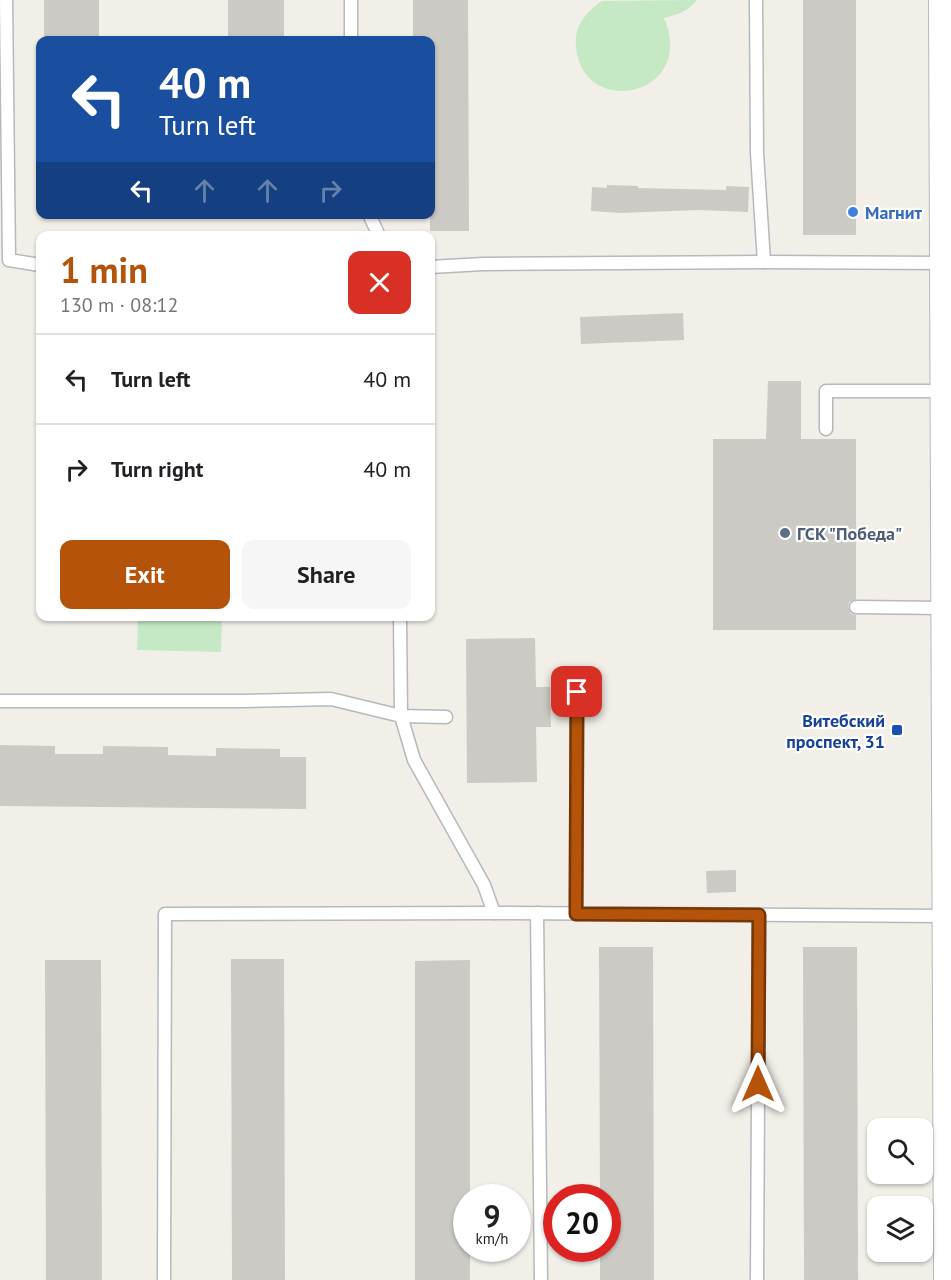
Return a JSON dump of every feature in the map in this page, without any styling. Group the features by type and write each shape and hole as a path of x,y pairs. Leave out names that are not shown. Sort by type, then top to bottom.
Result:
{"street":[{"path":"942,0 947,1280"}],"lane":[{"path":"6,0 5,263 36,265"},
{"path":"351,0 351,36"},
{"path":"756,0 757,153 764,262"},
{"path":"435,267 483,264 943,263"},
{"path":"826,429 826,391 944,391"},
{"path":"856,607 944,608"},
{"path":"400,621 401,717 414,760 484,885 494,913"},
{"path":"576,914 578,678"},
{"path":"0,701 331,699 401,717 446,717"},
{"path":"164,1280 165,914 537,913 945,916"},
{"path":"537,913 541,1280"},
{"path":"757,1280 759,915"}],"green space":[{"path":"697,0 682,12 664,18 670,45 665,66 652,81 635,89 615,90 597,84 583,69 576,46 577,32 591,9 602,1"},
{"path":"138,621 222,621 221,652 137,650"}],"building":[{"path":"44,0 99,0 99,36 44,36"},
{"path":"228,0 284,0 284,36 228,36"},
{"path":"413,0 468,0 469,231 430,231 430,219 435,219 435,36 413,36"},
{"path":"803,0 856,0 856,235 803,235"},
{"path":"607,185 726,190 726,186 749,187 748,212 698,210 621,213 591,211 592,187 607,188"},
{"path":"683,313 684,340 581,344 580,317"},
{"name":"ГСК \"Победа\"","path":"768,381 801,381 801,439 856,439 856,599 849,602 848,607 851,614 856,615 856,630 713,630 713,439 766,439"},
{"path":"535,638 536,687 550,687 551,727 536,727 537,782 467,783 466,639"},
{"path":"0,745 55,746 55,754 103,754 103,746 168,747 168,755 216,756 216,748 280,749 280,757 306,757 306,809 0,806"},
{"path":"736,870 736,892 707,893 706,871"},
{"path":"599,947 653,947 654,1280 600,1280 600,1262 621,1262 621,1184 600,1184"},
{"path":"803,947 857,947 858,1280 804,1280"},
{"path":"231,959 284,959 285,1280 232,1280"},
{"path":"45,960 101,960 102,1280 46,1280"},
{"path":"470,960 470,1184 453,1184 453,1262 470,1262 470,1280 415,1280 415,961"}],"place":[{"name":"Магнит","path":"853,212"},
{"name":"ГСК \"Победа\"","path":"785,533"},
{"name":"Витебский проспект, 31","path":"897,730"}],"route":[{"path":"577,692 576,914 759,915 758,1084"}]}
